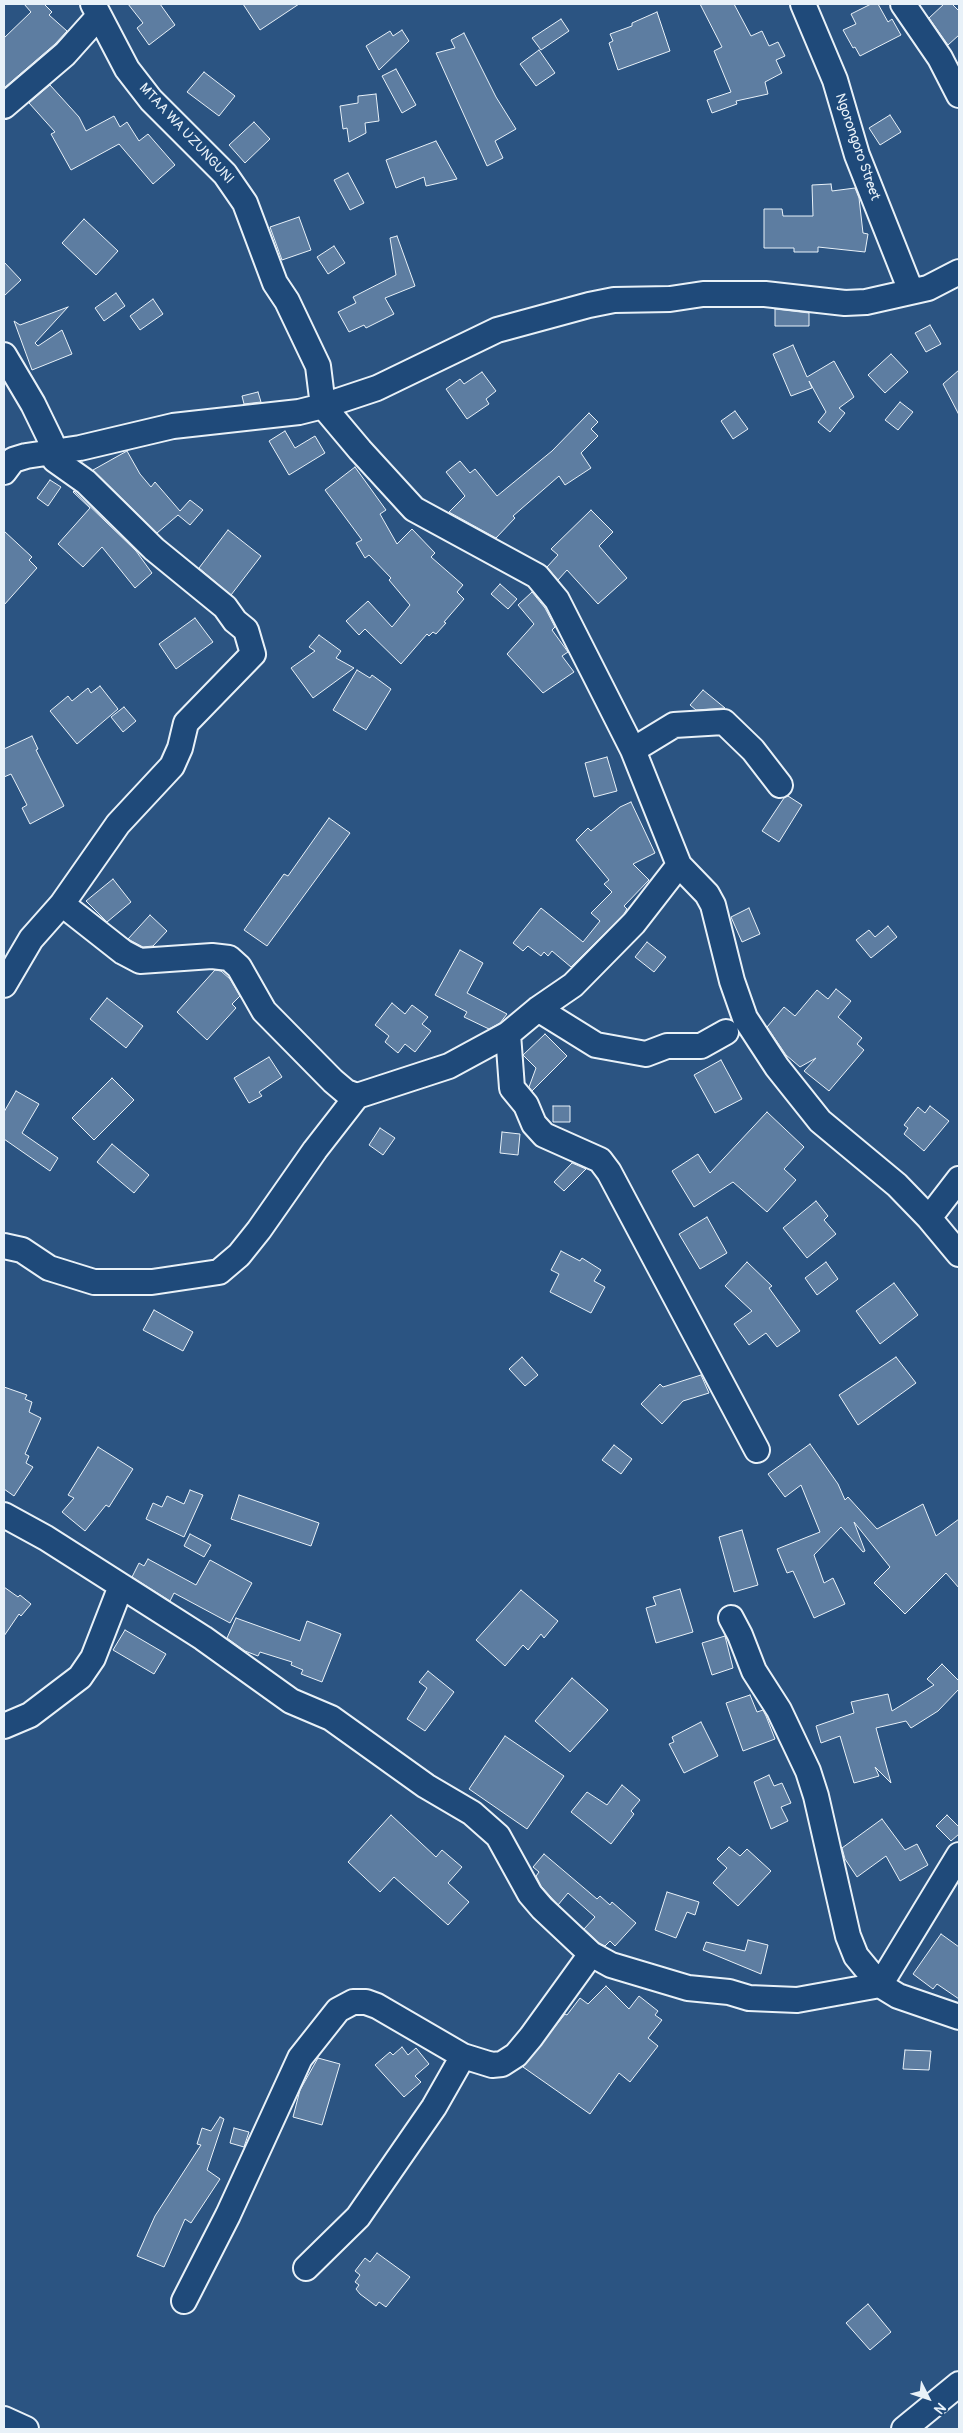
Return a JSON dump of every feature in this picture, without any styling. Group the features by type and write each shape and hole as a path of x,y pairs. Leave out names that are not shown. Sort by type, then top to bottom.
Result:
{"street":[{"name":"Ngorongoro Street","path":"803,4 835,80 857,155 911,291"},
{"path":"903,4 940,58 959,95"},
{"path":"4,106 65,54 96,10"},
{"name":"MTAA WA UZUNGUNI","path":"96,10 127,69 151,100 225,174 246,203 275,283 287,302 318,366 323,406"},
{"path":"4,472 13,460 101,444 173,426 299,412 323,406 377,388 497,330 588,305 614,300 670,299 703,294 765,294 845,303 866,302 928,288 959,272"},
{"path":"4,355 33,404 51,441 55,460 86,482 154,549 225,607 235,621 246,630 253,654 186,723 180,748 172,766 118,824 62,904 31,939 4,985"},
{"path":"323,406 360,450 414,508 537,576 557,600 633,750 679,865 707,894 712,905 732,981 745,1018 777,1067 820,1121 897,1185 929,1218 959,1254"},
{"path":"633,750 674,725 724,722 753,750 780,786"},
{"path":"4,1246 22,1250 49,1268 94,1282 152,1282 219,1272 239,1255 259,1230 315,1150 358,1096 449,1066 508,1034 538,1009 573,985 634,923 679,865"},
{"path":"62,904 123,952 140,961 212,956 229,958 239,967 264,1011 333,1081 346,1092 358,1096"},
{"path":"538,1009 596,1045 646,1054 667,1046 700,1046 726,1032"},
{"path":"508,1034 512,1088 526,1106 534,1124 544,1135 600,1160 609,1172 633,1220 758,1450"},
{"path":"929,1218 959,1179"},
{"path":"4,1515 46,1538 203,1638 291,1701 331,1718 426,1786 472,1813 498,1836 530,1894 590,1954 611,1965 688,1988 729,1992 749,1998 797,2000 880,1984 959,1855"},
{"path":"4,1726 30,1715 80,1677 93,1658 121,1586"},
{"path":"731,1618 738,1629 754,1671 779,1710 808,1771 816,1796 848,1936 856,1956 880,1984 898,1996 959,2017"},
{"path":"184,2301 228,2215 300,2058 338,2010 353,2002 366,2002 377,2006 463,2056 492,2065 502,2064 516,2055 590,1954"},
{"path":"306,2268 358,2217 434,2107 463,2056"},
{"path":"904,2429 959,2384"},
{"path":"4,2419 26,2429"}],"building":[{"path":"24,4 44,4 52,12 49,15 67,31 55,44 4,88 4,38 31,12"},
{"path":"128,4 160,4 175,25 149,45 137,28 143,23"},
{"path":"243,4 299,4 260,30"},
{"path":"700,4 734,4 751,36 762,31 769,46 778,42 785,56 776,60 782,73 765,82 768,94 736,101 737,104 712,113 707,100 731,92 714,51 722,47"},
{"path":"871,4 878,4 888,22 892,19 901,35 860,56 843,30 856,24 851,14"},
{"path":"944,4 952,4 959,11 959,35 948,45 929,18"},
{"path":"657,12 670,51 618,70 609,43 613,41 610,34 632,26 632,23"},
{"path":"561,19 569,31 541,50 532,38"},
{"path":"402,30 409,41 379,70 366,46 390,31 393,36"},
{"path":"464,33 496,97 516,129 495,141 503,158 487,166 436,53 455,48 451,40"},
{"path":"539,50 555,73 536,86 520,64"},
{"path":"396,69 416,105 402,113 382,76"},
{"path":"204,72 235,96 219,116 187,92"},
{"path":"50,85 79,117 86,131 114,116 120,127 127,122 139,141 148,134 175,165 153,184 119,144 71,170 51,134 55,132 29,103"},
{"path":"376,94 379,121 365,123 366,133 349,142 347,128 343,129 340,106 358,103 358,96"},
{"path":"890,115 901,132 880,145 869,128"},
{"path":"254,122 270,139 245,163 229,145"},
{"path":"436,141 457,179 426,186 424,177 396,188 386,160"},
{"path":"348,173 364,203 350,210 334,180"},
{"path":"831,184 832,191 855,188 859,198 863,233 868,234 865,252 818,247 818,252 794,252 794,248 764,248 764,209 782,209 783,216 813,216 812,185"},
{"path":"299,217 311,250 282,260 270,227"},
{"path":"84,219 118,251 96,275 62,243"},
{"path":"397,236 415,286 385,298 394,314 366,328 364,325 349,332 338,312 356,303 353,297 396,275 390,238"},
{"path":"334,246 345,263 328,274 317,257"},
{"path":"4,262 21,280 4,296"},
{"path":"116,293 125,306 104,321 95,308"},
{"path":"153,299 163,314 140,330 130,316"},
{"path":"68,307 35,343 38,346 62,330 72,354 32,370 14,321 20,325"},
{"path":"775,309 809,313 809,326 775,326"},
{"path":"930,325 941,344 926,352 915,333"},
{"path":"793,345 807,377 834,361 854,397 839,408 845,413 830,432 818,422 826,412 809,381 812,388 791,396 773,354"},
{"path":"891,354 908,372 885,393 868,375"},
{"path":"959,370 959,415 943,384"},
{"path":"482,372 496,391 486,399 489,404 467,419 446,389 460,379 464,384"},
{"path":"258,392 261,402 244,404 242,396"},
{"path":"900,402 913,412 898,430 885,420"},
{"path":"735,411 748,429 733,439 721,421"},
{"path":"589,413 598,422 591,429 598,436 581,453 591,468 565,485 559,476 513,516 515,518 496,538 449,512 465,496 446,472 460,461 470,473 475,469 497,496 552,451"},
{"path":"285,431 295,448 315,436 325,453 289,475 269,441"},
{"path":"127,451 140,474 151,487 155,482 180,511 190,500 203,510 190,525 178,515 157,533 93,470"},
{"path":"355,467 386,510 380,514 397,544 412,529 435,553 431,557 463,585 457,592 464,599 444,622 446,623 436,634 433,632 429,636 427,634 401,664 365,629 359,635 346,621 368,601 392,627 410,605 389,580 391,578 369,555 365,558 356,543 362,540 325,490"},
{"path":"50,480 61,487 48,506 37,498"},
{"path":"74,491 136,551 152,573 135,588 102,547 83,567 58,544 90,508"},
{"path":"591,510 613,532 599,546 627,578 598,604 567,570 558,580 547,567 558,555 551,549"},
{"path":"228,530 261,556 231,595 199,568"},
{"path":"4,531 32,557 29,560 37,568 4,605"},
{"path":"500,584 517,599 508,609 491,594"},
{"path":"532,592 545,608 555,627 552,630 568,652 562,656 574,672 543,693 507,654 534,624 518,605"},
{"path":"195,618 213,642 176,669 159,644"},
{"path":"319,635 341,651 336,658 354,668 313,698 291,668 315,651 309,647"},
{"path":"357,670 370,678 372,675 391,689 366,730 333,710"},
{"path":"100,686 118,709 77,744 50,711 68,696 72,701 88,688 91,693"},
{"path":"703,690 725,708 696,710 690,705"},
{"path":"124,707 136,721 123,732 111,717"},
{"path":"32,736 38,749 36,750 64,806 30,824 22,808 27,805 11,774 4,777 4,749"},
{"path":"607,757 617,791 594,797 585,763"},
{"path":"788,796 802,805 779,842 762,831 784,798"},
{"path":"631,802 655,853 633,864 649,880 624,906 627,909 624,914 571,967 552,951 548,956 544,952 541,956 528,946 523,951 513,943 541,908 583,942 600,921 591,913 612,892 604,884 609,880 576,840 588,828 591,831 620,807"},
{"path":"329,818 350,833 267,946 244,930 284,874 288,876"},
{"path":"113,879 131,902 107,922 86,901"},
{"path":"749,908 760,934 742,942 731,917"},
{"path":"150,915 167,931 153,946 143,947 128,939"},
{"path":"888,926 897,937 871,958 856,940 869,930 875,937"},
{"path":"647,942 666,957 654,972 635,957"},
{"path":"460,950 483,963 467,993 507,1014 500,1023 489,1029 464,1017 467,1012 435,995"},
{"path":"215,970 221,971 230,979 240,996 232,1004 236,1008 207,1040 177,1012"},
{"path":"836,989 851,1001 838,1017 862,1038 857,1044 864,1050 829,1091 804,1071 816,1058 800,1067 786,1055 767,1027 784,1007 795,1016 817,990 828,999"},
{"path":"107,998 143,1026 126,1048 90,1019"},
{"path":"392,1003 405,1014 412,1005 428,1017 422,1024 431,1031 415,1052 405,1044 398,1053 385,1042 389,1036 375,1025"},
{"path":"545,1034 567,1056 532,1091 529,1087 536,1068 523,1055"},
{"path":"269,1057 282,1077 259,1092 262,1096 249,1103 234,1078"},
{"path":"721,1060 742,1099 715,1113 694,1075"},
{"path":"112,1078 134,1100 94,1140 72,1118"},
{"path":"16,1091 39,1104 22,1133 58,1158 50,1171 4,1139 4,1112"},
{"path":"553,1106 570,1106 570,1122 553,1122"},
{"path":"930,1106 949,1121 924,1151 904,1134 908,1128 904,1125 918,1107 925,1113"},
{"path":"767,1112 804,1147 784,1169 796,1180 767,1212 733,1182 694,1207 672,1171 698,1154 710,1173"},
{"path":"380,1128 395,1138 383,1155 369,1145"},
{"path":"502,1132 520,1134 518,1155 500,1153"},
{"path":"112,1144 149,1175 134,1193 97,1162"},
{"path":"572,1163 586,1169 564,1191 554,1182"},
{"path":"816,1201 828,1216 824,1220 836,1234 807,1258 783,1228"},
{"path":"707,1217 727,1253 700,1269 679,1234"},
{"path":"561,1251 580,1261 582,1258 601,1270 594,1281 605,1287 591,1313 550,1292 559,1274 551,1270"},
{"path":"747,1262 772,1286 769,1288 800,1331 777,1347 766,1333 749,1345 734,1324 752,1311 725,1286"},
{"path":"826,1262 838,1279 817,1295 805,1278"},
{"path":"894,1283 918,1315 880,1344 856,1311"},
{"path":"154,1310 193,1332 183,1351 143,1330"},
{"path":"522,1357 538,1375 525,1386 509,1369"},
{"path":"896,1357 916,1383 858,1425 839,1395"},
{"path":"701,1375 709,1393 683,1401 662,1424 641,1404 660,1384 663,1387"},
{"path":"4,1387 27,1395 25,1399 32,1402 29,1412 41,1418 25,1454 29,1456 26,1463 33,1467 14,1496 4,1489"},
{"path":"810,1444 838,1484 845,1500 848,1497 877,1529 923,1504 936,1536 959,1519 959,1588 946,1573 905,1614 874,1583 890,1567 854,1522 865,1551 863,1552 841,1527 814,1555 824,1583 833,1578 845,1604 814,1618 793,1571 787,1573 777,1549 820,1532 801,1485 785,1497 768,1474"},
{"path":"614,1445 632,1459 621,1474 602,1460"},
{"path":"98,1447 133,1469 109,1507 106,1505 85,1531 62,1512 74,1498 68,1495"},
{"path":"190,1490 203,1495 184,1537 146,1519 153,1503 162,1507 167,1496 184,1504"},
{"path":"239,1495 319,1523 311,1546 231,1519"},
{"path":"742,1530 758,1585 734,1592 719,1537"},
{"path":"190,1534 211,1545 204,1557 184,1546"},
{"path":"148,1559 196,1585 210,1560 252,1583 230,1623 174,1593 170,1601 132,1577 139,1563 144,1566"},
{"path":"4,1587 18,1597 20,1595 31,1604 21,1616 19,1614 4,1636"},
{"path":"680,1589 693,1632 656,1643 646,1608 656,1605 653,1597"},
{"path":"521,1590 558,1621 544,1638 541,1634 528,1650 523,1645 505,1666 476,1640"},
{"path":"236,1618 300,1641 307,1621 341,1634 322,1682 301,1674 303,1670 291,1665 292,1662 260,1652 258,1656 245,1651 227,1638"},
{"path":"125,1630 166,1654 154,1674 113,1650"},
{"path":"725,1636 733,1668 712,1675 702,1643"},
{"path":"942,1664 959,1681 959,1689 938,1711 911,1728 906,1721 876,1728 891,1783 875,1767 879,1776 854,1783 840,1736 821,1743 816,1726 854,1713 851,1702 888,1694 892,1711 934,1685 927,1679"},
{"path":"428,1671 454,1692 425,1731 407,1719 427,1688 419,1682"},
{"path":"572,1678 608,1710 570,1752 535,1721"},
{"path":"750,1695 757,1712 763,1710 775,1739 743,1751 726,1703"},
{"path":"701,1722 718,1756 684,1773 669,1744 674,1742 672,1737"},
{"path":"505,1736 564,1776 527,1829 469,1789"},
{"path":"769,1775 774,1786 782,1783 791,1803 781,1807 788,1821 771,1829 754,1782"},
{"path":"622,1785 640,1800 631,1811 634,1814 611,1844 571,1812 587,1792 607,1805"},
{"path":"391,1815 436,1857 442,1850 462,1867 448,1883 469,1902 448,1925 394,1877 380,1892 348,1862"},
{"path":"947,1815 959,1827 959,1834 951,1841 936,1826"},
{"path":"882,1819 905,1850 917,1844 928,1865 900,1881 886,1856 857,1877 845,1859 842,1848"},
{"path":"729,1847 740,1856 747,1849 771,1871 738,1906 713,1883 727,1868 717,1859"},
{"path":"544,1854 597,1899 600,1896 610,1905 612,1902 636,1923 615,1946 610,1941 605,1946 599,1943 584,1929 595,1917 568,1893 558,1905 541,1886 536,1876 539,1872 533,1867"},
{"path":"667,1892 699,1902 695,1915 687,1912 676,1938 655,1930"},
{"path":"941,1934 959,1947 959,1999 937,1984 933,1989 913,1974"},
{"path":"748,1940 768,1945 761,1974 703,1950 706,1942 745,1951"},
{"path":"606,1986 629,2009 639,1996 658,2011 655,2015 662,2020 648,2038 658,2046 630,2082 619,2073 590,2114 523,2067 580,1998 588,2004"},
{"path":"402,2047 408,2055 416,2048 429,2064 415,2076 421,2082 404,2097 375,2065 390,2052 393,2055"},
{"path":"905,2050 931,2051 929,2070 903,2069"},
{"path":"318,2058 340,2064 322,2125 293,2117 300,2090"},
{"path":"220,2117 224,2119 207,2170 220,2179 191,2223 185,2219 164,2267 137,2256 155,2216 201,2145 197,2144 202,2128 211,2131"},
{"path":"234,2128 249,2132 244,2147 230,2143"},
{"path":"377,2253 410,2277 386,2307 379,2302 376,2306 356,2289 359,2285 355,2282 360,2275 355,2271 365,2258 370,2262"},
{"path":"868,2304 891,2332 870,2350 846,2323"}]}
